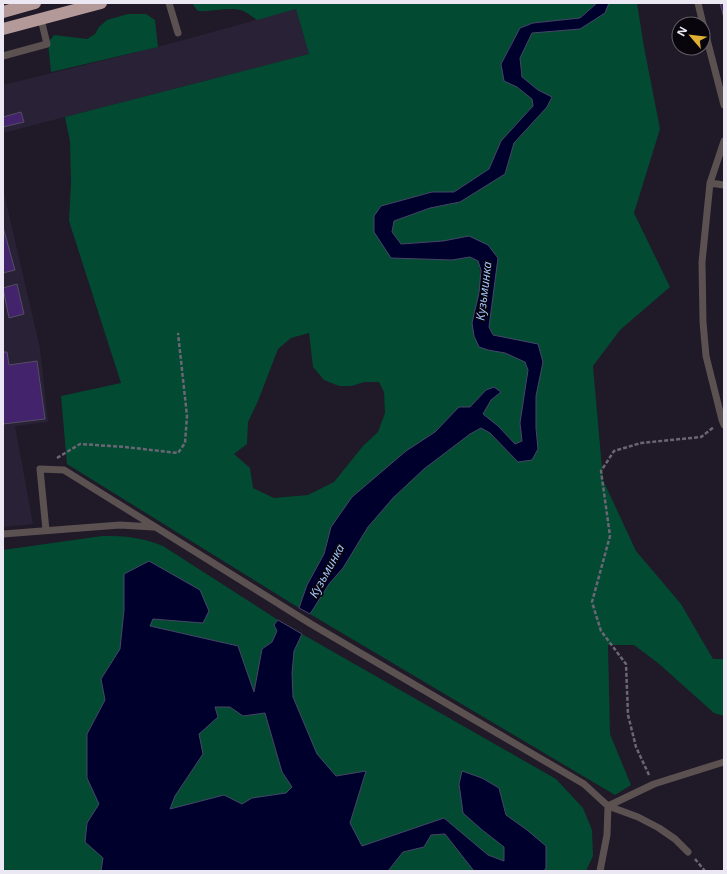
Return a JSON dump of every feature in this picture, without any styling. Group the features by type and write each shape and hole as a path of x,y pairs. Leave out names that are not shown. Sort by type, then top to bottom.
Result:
{"highway":[{"path":"3,12 35,3"},
{"path":"3,29 101,3"}],"lane":[{"path":"169,3 178,33"},
{"path":"698,3 701,16"},
{"path":"3,56 47,44 41,19"},
{"path":"711,55 724,105"},
{"path":"723,423 706,356 703,322 702,262 710,183 722,152 724,141"},
{"path":"710,183 724,185"},
{"path":"46,530 40,470 64,470 311,624 584,784 598,795 608,806 638,817 659,828 675,839 688,852"},
{"path":"3,534 120,525 155,527"},
{"path":"608,806 654,784 724,762"},
{"path":"600,871 607,835 608,806"}],"path":[{"path":"40,470 80,444 125,447 178,454 185,443 187,416 178,333"},
{"path":"654,784 636,747 631,728 628,715 626,664 601,631 592,602 610,536 601,471 614,451 641,443 701,437 723,423"},
{"path":"688,852 705,871"}],"shaded area":[{"path":"296,9 309,54 3,133 3,85 158,47"},
{"path":"3,189 40,348 48,422 15,426 33,524 3,527"}],"green space":[{"path":"194,3 597,3 580,18 533,23 520,28 501,64 517,87 532,99 533,106 501,141 489,169 454,192 432,192 381,206 391,258 452,260 470,257 478,261 480,269 480,284 478,300 472,323 488,350 505,353 525,362 528,370 520,423 522,441 515,444 498,426 483,414 491,400 501,392 477,400 470,407 459,407 435,432 406,451 352,497 331,527 324,554 307,585 299,608 67,464 61,396 121,383 69,221 71,182 70,141 65,117 309,54 296,9 257,20 247,13 236,9 198,11 193,5","holes":["309,333 313,367 324,380 339,386 352,386 364,382 379,382 384,392 385,413 378,432 363,446 334,482 308,495 274,498 253,488 250,468 234,454 247,444 248,422 258,401 278,349 291,338"]},
{"path":"609,3 637,3 660,129 634,213 670,287 620,330 593,366 603,480 636,551 681,604 713,659 724,659 724,716 714,713 658,663 634,645 608,645 610,734 631,785 615,795 310,614 329,584 343,568 368,527 393,498 424,469 470,434 481,428 490,433 518,462 538,449 536,428 536,396 543,362 509,339 493,335 489,327 493,299 469,236 443,241 401,244 392,233 394,221 430,208 460,202 505,174 514,143 547,107 552,98 538,90 522,77 520,58 532,33 580,29 605,13"},
{"path":"128,14 146,14 155,20 158,47 51,72 48,43 54,35 87,39 95,34 99,27 107,20"},
{"path":"102,536 133,538 163,546 278,620 274,624 277,631 272,642 262,649 254,693 238,646 150,626 152,619 203,623 125,574 124,610 120,649 101,679 105,700 87,734 87,778 99,804 87,823 103,858 101,871 3,871 3,550"},
{"path":"302,634 556,779 583,808 592,830 593,856 586,871 544,871 546,868 527,830 505,815 499,788 462,772 459,784 481,829 504,847 504,861 488,855 444,818 362,847 350,823 366,771 336,776 317,754 293,697 292,673 294,651"},
{"path":"215,707 230,707 243,716 265,713 282,772 292,787 286,793 252,798 242,805 224,795 170,809 175,796 192,771 199,734 218,717"},
{"path":"445,834 474,871 388,871 403,852 424,847 431,835"}],"water":[{"name":"Кузьминка","path":"597,3 609,3 605,13 580,29 532,33 520,58 522,77 538,90 552,97 547,107 514,143 505,174 460,202 430,208 394,221 392,232 401,244 443,241 469,236 488,245 498,258 489,327 493,335 538,344 543,362 536,396 536,428 538,449 532,460 518,462 490,433 481,428 470,434 424,469 393,498 368,527 343,568 329,584 310,614 299,608 307,585 324,554 331,527 352,497 406,451 435,432 459,407 470,407 486,390 494,387 501,392 491,400 483,414 498,426 515,444 522,441 520,423 528,370 525,362 505,353 479,347 474,336 472,323 479,293 481,270 478,261 470,257 452,260 391,258 374,232 374,216 381,206 432,192 454,192 489,169 501,141 533,106 532,99 517,87 504,81 501,64 520,28 533,23 580,18"},
{"path":"149,561 200,590 209,611 203,623 153,619 150,626 238,646 254,692 262,649 272,642 277,631 274,625 278,620 302,634 294,651 292,673 293,697 317,754 336,776 366,771 350,823 362,846 444,818 488,855 504,861 504,847 463,813 459,784 462,771 482,778 499,788 506,815 546,846 546,868 544,871 474,871 445,834 431,835 424,847 403,852 388,871 101,871 103,858 85,842 87,823 99,804 87,778 87,734 105,700 101,679 120,649 124,610 124,574","holes":["215,707 230,707 243,716 265,713 282,772 292,787 286,793 252,798 242,804 224,795 170,809 175,796 203,754 199,734 218,717"]}],"building":[{"path":"720,3 724,3 724,18"},
{"path":"21,112 24,122 3,127 3,117"},
{"path":"3,227 15,270 3,273"},
{"path":"17,284 24,314 9,318 3,288"},
{"path":"3,352 7,352 9,365 37,361 45,419 3,424"}]}
